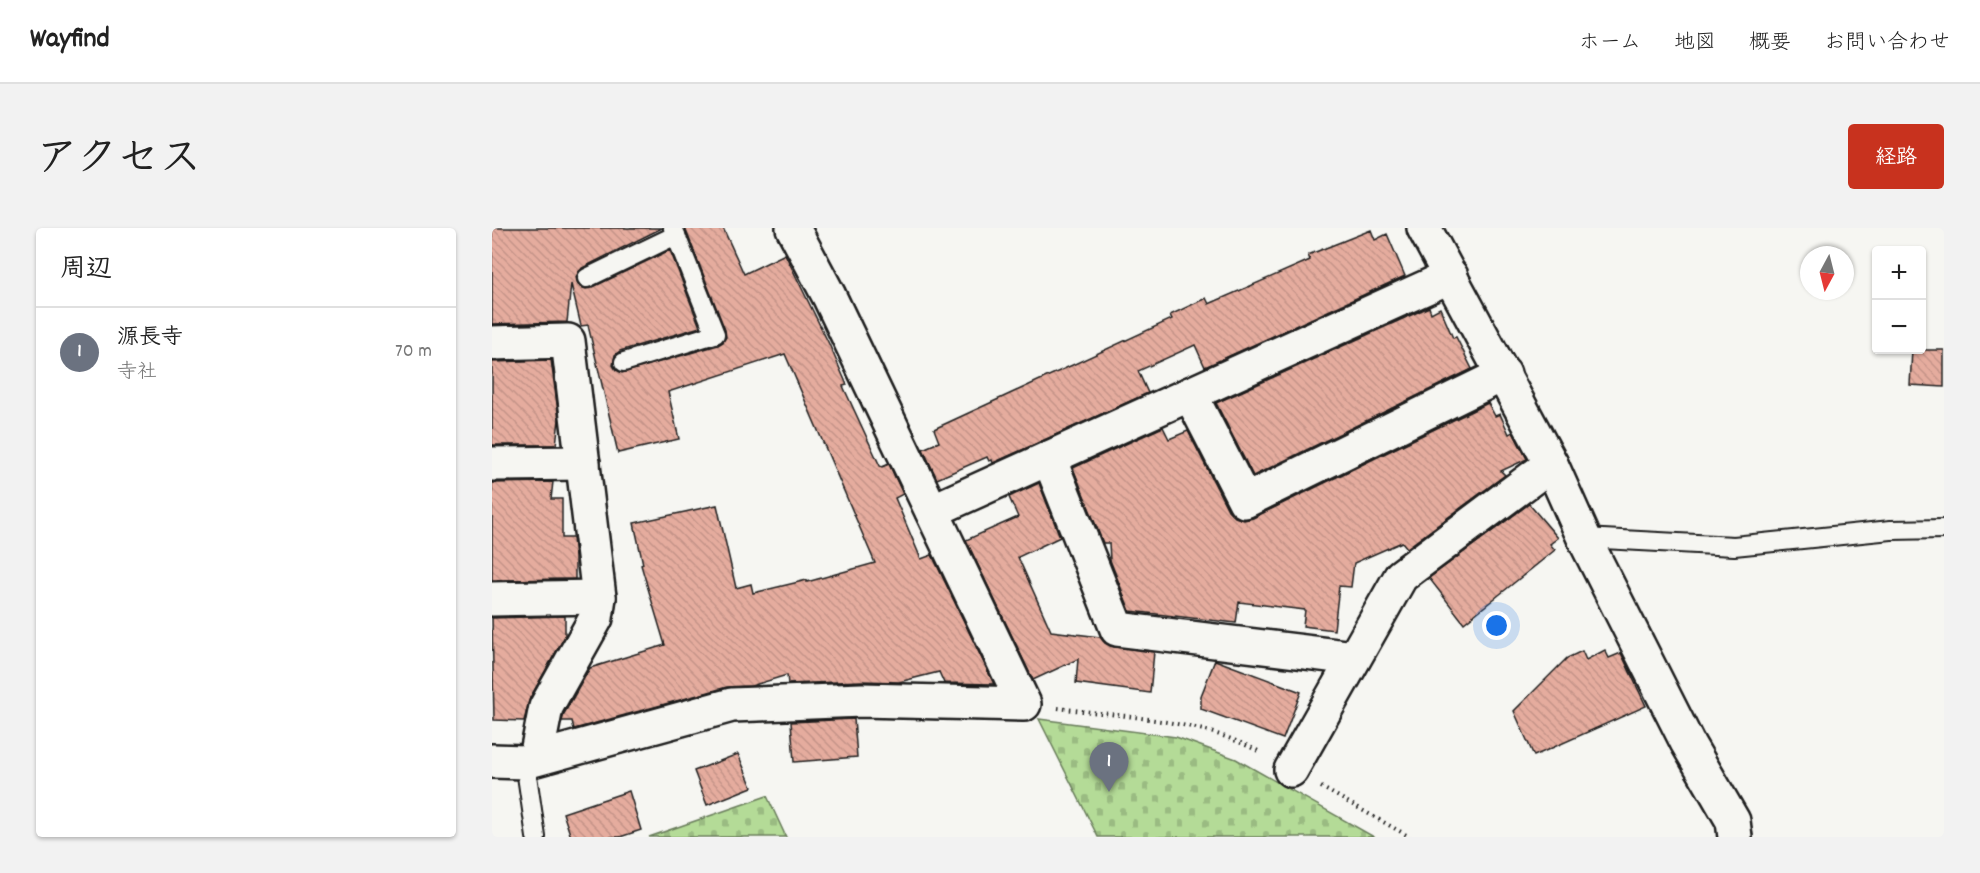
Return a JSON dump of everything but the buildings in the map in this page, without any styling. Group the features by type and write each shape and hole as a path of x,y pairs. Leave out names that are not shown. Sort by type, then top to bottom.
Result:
{"street":[{"path":"492,761 530,760 732,705 862,700 1024,704 829,296 793,228"},
{"path":"1424,228 1551,464 1584,538 1687,742 1733,821 1736,837"},
{"path":"932,511 1451,276"},
{"path":"492,343 568,340 599,597 596,618 546,707 530,760"},
{"path":"1190,394 1245,501 1504,374"},
{"path":"1049,458 1117,628 1354,658"},
{"path":"492,464 584,463"},
{"path":"1291,770 1401,576 1551,464"},
{"path":"492,599 599,597"}],"lane":[{"path":"587,278 674,231 715,334 624,362"},
{"path":"1584,538 1734,546 1891,530 1944,529"},
{"path":"530,760 536,837"}],"path":[{"path":"1024,704 1182,724 1240,742 1410,837"}],"green space":[{"path":"1039,719 1176,737 1236,759 1374,837 1098,837"},
{"path":"767,796 786,837 649,837"}],"place":[{"name":"源長寺","path":"1109,792"}]}
